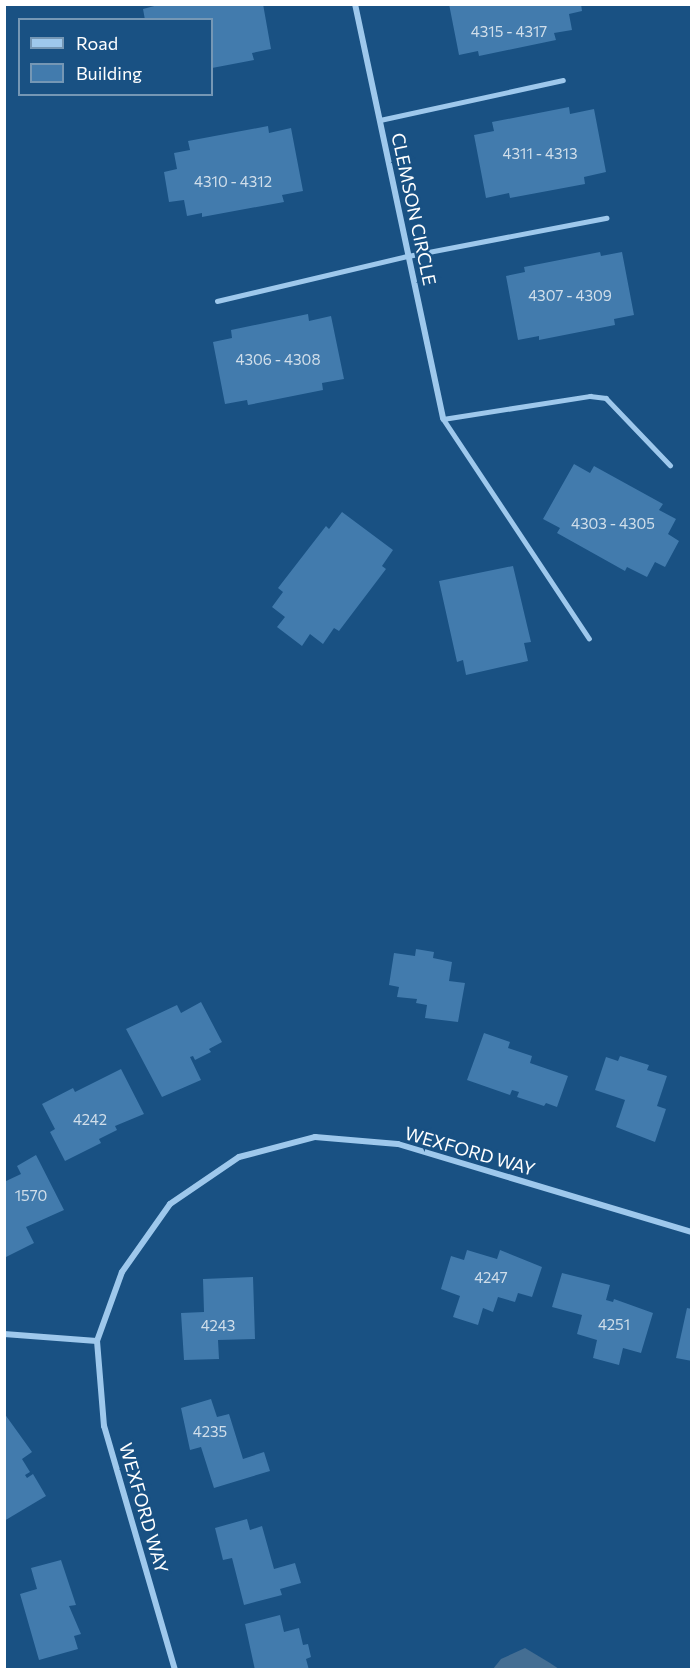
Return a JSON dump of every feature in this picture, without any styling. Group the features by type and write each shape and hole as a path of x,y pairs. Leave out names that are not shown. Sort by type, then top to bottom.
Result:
{"street":[{"name":"CLEMSON CIRCLE","path":"355,4 443,419"},
{"name":"WEXFORD WAY","path":"175,1670 104,1426 97,1341 122,1272 170,1204 238,1157 315,1137 398,1144 692,1232"},
{"path":"4,1334 97,1341"}],"lane":[{"path":"380,120 563,80"},
{"path":"217,300 408,256 606,218"},
{"path":"590,639 443,419 590,396 606,398 670,465"}],"water":[{"path":"525,1648 559,1669 493,1669 501,1659"}],"building":[{"path":"162,4 263,4 271,49 252,53 254,60 213,68 213,18 145,18 143,9"},
{"path":"449,4 581,4 582,11 569,14 572,30 554,33 556,40 479,56 478,51 459,55"},
{"path":"569,107 570,114 594,109 606,172 584,177 585,184 510,198 509,193 486,198 474,135 494,131 492,122"},
{"path":"268,126 269,133 291,128 303,191 282,195 284,202 202,217 202,213 187,216 184,200 169,202 164,172 177,169 174,153 190,150 188,141"},
{"path":"600,252 601,256 622,252 634,315 614,319 615,325 539,340 539,336 518,340 506,276 525,272 524,267"},
{"path":"308,314 309,321 331,316 344,379 322,383 323,390 248,405 247,400 225,404 213,342 232,338 231,330"},
{"path":"574,464 590,473 594,466 663,504 659,510 676,519 668,534 679,541 665,567 655,562 647,577 627,567 625,571 557,533 560,528 543,519"},
{"path":"342,512 393,550 382,566 386,569 339,631 334,628 323,644 310,634 302,646 277,627 285,617 272,607 283,592 278,588 326,526 329,529"},
{"path":"513,566 531,642 524,643 528,661 466,675 463,660 457,662 439,581"},
{"path":"416,949 434,952 433,958 452,962 449,981 465,983 458,1022 425,1018 427,1005 416,1003 417,999 397,997 399,987 389,985 394,953 415,956"},
{"path":"201,1002 222,1042 209,1049 211,1052 195,1060 193,1056 190,1057 201,1080 162,1097 126,1029 177,1005 181,1013"},
{"path":"484,1033 510,1042 508,1048 532,1056 530,1063 568,1076 557,1107 546,1103 544,1106 517,1097 519,1092 512,1090 510,1095 467,1080"},
{"path":"620,1056 649,1065 647,1070 667,1076 657,1106 666,1109 655,1142 616,1127 625,1100 595,1090 606,1057 618,1061"},
{"path":"121,1069 144,1114 115,1126 117,1130 99,1139 101,1143 65,1161 50,1132 55,1129 42,1104 73,1088 75,1092"},
{"path":"36,1155 64,1210 26,1227 34,1243 4,1258 4,1182 21,1174 17,1166"},
{"path":"467,1250 497,1259 500,1250 542,1267 532,1297 518,1293 515,1302 498,1297 493,1312 483,1308 478,1325 453,1317 460,1296 441,1289 451,1256 464,1260"},
{"path":"562,1273 610,1285 606,1300 613,1302 614,1299 653,1313 641,1353 623,1348 619,1365 593,1358 597,1340 577,1334 582,1315 552,1307"},
{"path":"253,1277 255,1339 218,1340 219,1359 184,1360 181,1313 204,1312 203,1279"},
{"path":"687,1308 692,1309 692,1361 676,1358"},
{"path":"211,1399 217,1417 229,1414 243,1459 264,1452 270,1471 214,1488 201,1447 190,1450 181,1408"},
{"path":"4,1413 32,1452 22,1459 30,1472 25,1475 27,1478 33,1474 46,1496 4,1521"},
{"path":"247,1519 250,1530 262,1526 274,1569 295,1563 301,1583 280,1589 282,1595 244,1605 232,1558 223,1560 215,1528"},
{"path":"61,1560 76,1605 69,1606 81,1634 74,1636 78,1649 39,1660 20,1594 37,1589 31,1568"},
{"path":"280,1615 284,1632 299,1628 303,1645 308,1644 311,1657 306,1659 309,1670 255,1670 245,1624"}]}
